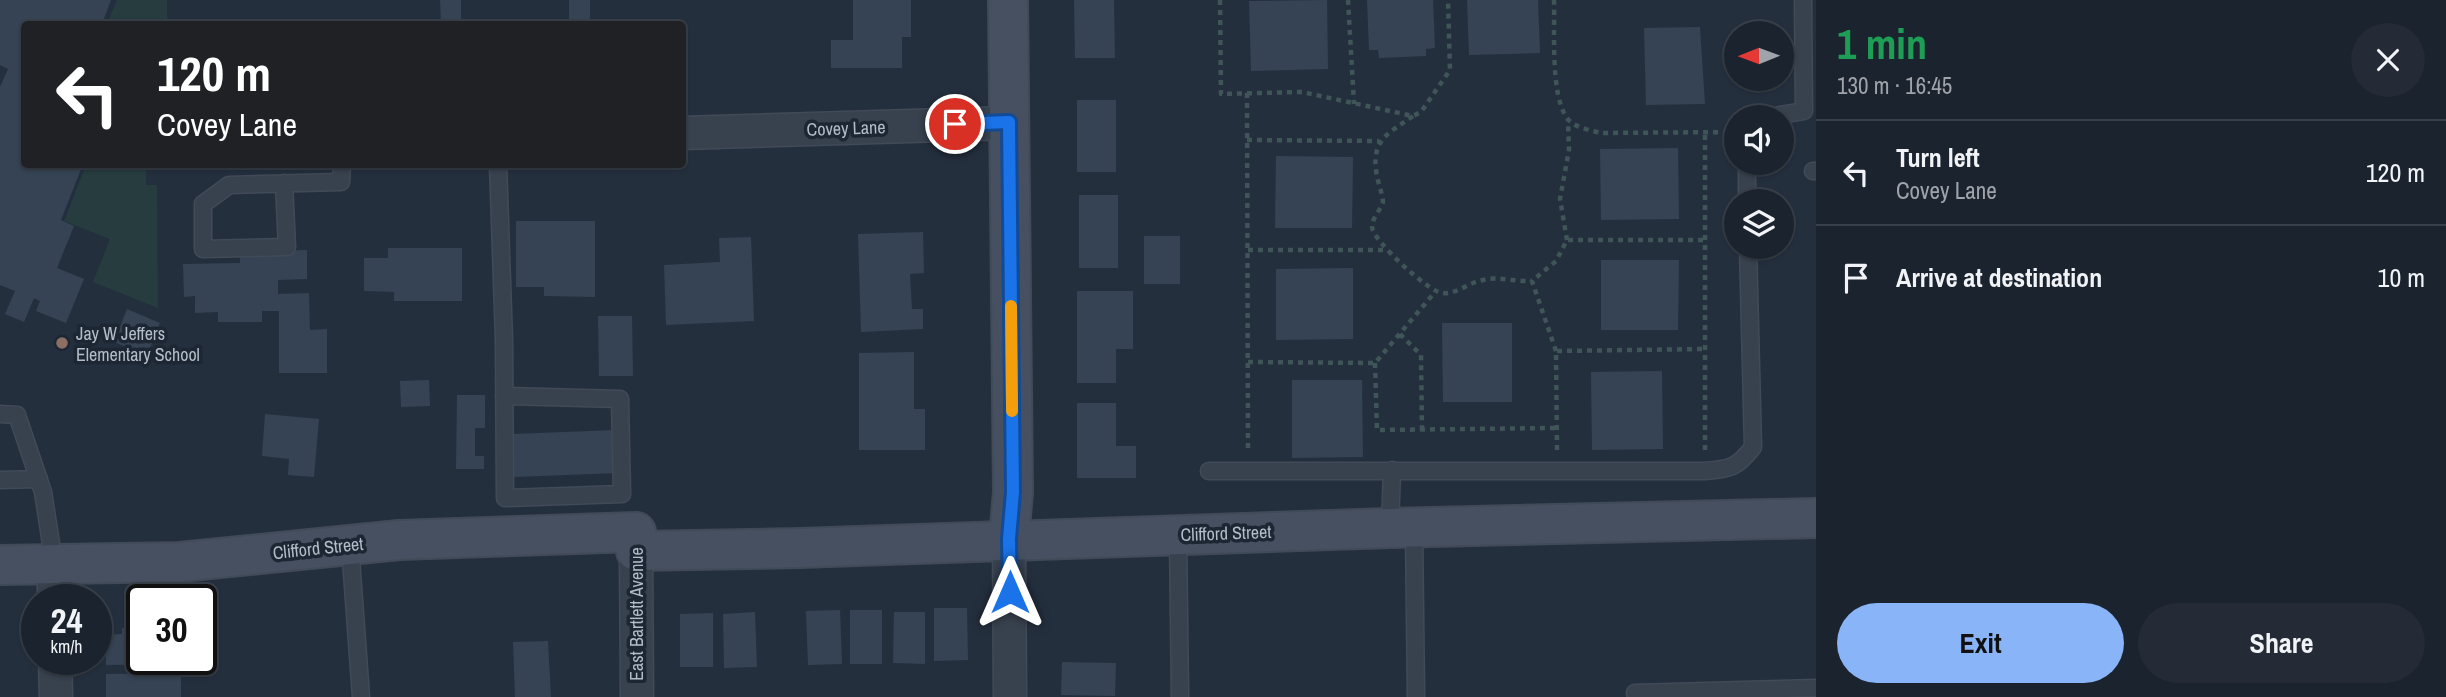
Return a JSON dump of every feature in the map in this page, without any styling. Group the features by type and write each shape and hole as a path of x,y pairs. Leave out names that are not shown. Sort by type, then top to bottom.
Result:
{"street":[{"path":"1008,0 1013,492 1009,539 1010,697"},
{"name":"Covey Lane","path":"686,133 1009,122"},
{"name":"Clifford Street","path":"0,565 54,582 180,562 399,540 636,541 800,548 1009,539 1816,519"},
{"name":"East Bartlett Avenue","path":"636,541 637,697"},
{"path":"55,675 56,697"}],"lane":[{"path":"1802,0 1810,111"},
{"path":"284,183 287,247 203,249 203,204 229,185 284,183 341,182 342,168"},
{"path":"498,168 505,498 622,494 620,399 504,396"},
{"path":"1209,471 1705,471 1723,469 1741,462 1753,447 1748,259"},
{"path":"0,414 17,415 39,479 54,582"},
{"path":"1392,470 1402,528 1416,697"},
{"path":"0,480 39,479"},
{"path":"1178,535 1180,697"},
{"path":"350,545 361,697"},
{"path":"1636,697 1636,693 1816,688"}],"path":[{"path":"1220,0 1221,93 1303,92 1413,116"},
{"path":"1348,0 1354,104"},
{"path":"1448,0 1450,70 1421,112 1380,141 1376,152 1376,171 1383,202 1372,227 1386,250 1429,289 1440,294 1491,278 1515,282 1532,281 1556,261 1567,240 1560,199 1569,150 1568,120 1557,94 1554,0"},
{"path":"1247,93 1248,471"},
{"path":"1568,120 1583,129 1601,133 1724,132"},
{"path":"1705,132 1705,471"},
{"path":"1247,140 1380,141"},
{"path":"1567,240 1705,240"},
{"path":"1248,250 1386,250"},
{"path":"1532,281 1556,351 1557,471"},
{"path":"1436,292 1375,363 1377,430 1557,428"},
{"path":"1400,334 1421,355 1422,430"},
{"path":"1556,351 1705,349"},
{"path":"1248,362 1375,363"}],"green space":[{"path":"117,0 167,0 167,21 108,21"},
{"path":"85,168 146,168 146,185 157,185 158,308 93,282 110,239 64,221"}],"building":[{"path":"0,0 111,0 103,21 21,21 21,168 81,168 61,220 74,226 57,268 84,279 66,323 36,311 40,301 34,298 24,322 5,314 15,291 0,285 0,87 8,69 0,65"},
{"path":"440,0 461,0 461,21 441,21"},
{"path":"569,0 590,0 590,21 569,21"},
{"path":"853,0 911,0 911,37 902,37 902,68 831,68 831,40 853,40"},
{"path":"1074,0 1114,0 1115,58 1075,58"},
{"path":"1327,0 1328,69 1251,71 1249,1"},
{"path":"1367,0 1433,0 1435,48 1426,49 1426,56 1379,58 1378,50 1369,50"},
{"path":"1467,0 1538,0 1540,53 1469,55"},
{"path":"1700,27 1705,104 1646,105 1644,28"},
{"path":"1077,100 1116,100 1116,172 1077,172"},
{"path":"1678,148 1679,219 1601,220 1600,149"},
{"path":"1276,156 1353,157 1352,228 1275,228"},
{"path":"1079,195 1118,195 1118,268 1079,268"},
{"path":"516,221 595,221 595,297 544,296 544,287 516,287"},
{"path":"923,232 924,273 910,274 912,309 923,309 923,329 861,332 858,234"},
{"path":"1144,236 1180,236 1180,284 1144,284"},
{"path":"751,237 754,321 666,325 664,265 720,262 719,238"},
{"path":"388,248 462,248 462,301 394,301 394,292 364,291 364,258 388,258"},
{"path":"307,250 307,279 278,280 278,294 309,293 310,330 327,329 327,373 279,373 279,311 262,311 262,322 218,322 218,312 195,313 195,296 184,297 183,264 240,263 240,252"},
{"path":"1601,260 1679,260 1678,330 1601,330"},
{"path":"1353,268 1353,339 1276,340 1276,269"},
{"path":"1077,291 1133,291 1133,349 1116,349 1116,383 1077,383"},
{"path":"127,309 160,323 147,355 114,342"},
{"path":"598,316 632,316 633,376 599,376"},
{"path":"1442,323 1512,323 1512,402 1443,402"},
{"path":"914,352 914,409 925,409 925,450 859,450 859,353"},
{"path":"1662,371 1663,449 1592,450 1591,372"},
{"path":"429,380 430,406 401,407 400,381"},
{"path":"1292,380 1362,380 1363,457 1292,458"},
{"path":"457,395 485,395 485,428 475,428 475,456 484,456 484,469 456,469"},
{"path":"1077,403 1116,403 1116,446 1136,446 1136,478 1077,478"},
{"path":"265,414 319,419 314,477 288,475 289,459 262,456"},
{"path":"616,430 618,473 514,477 513,434"},
{"path":"934,608 967,608 968,660 934,661"},
{"path":"840,610 842,664 808,665 806,611"},
{"path":"850,610 882,610 882,664 850,664"},
{"path":"755,612 757,667 724,668 723,614"},
{"path":"894,612 925,612 925,664 893,663"},
{"path":"713,613 713,667 680,667 680,614"},
{"path":"122,628 126,628 126,665 112,665 112,635 122,634"},
{"path":"548,641 551,697 515,697 513,642"},
{"path":"1062,662 1116,663 1115,696 1061,695"},
{"path":"106,675 181,675 181,697 106,697"}],"slow traffic":[{"path":"1011,306 1012,411"}],"place":[{"name":"Jay W Jeffers Elementary School","path":"62,343"}],"route":[{"path":"955,124 1009,122 1013,492 1009,539 1010,592"}]}
